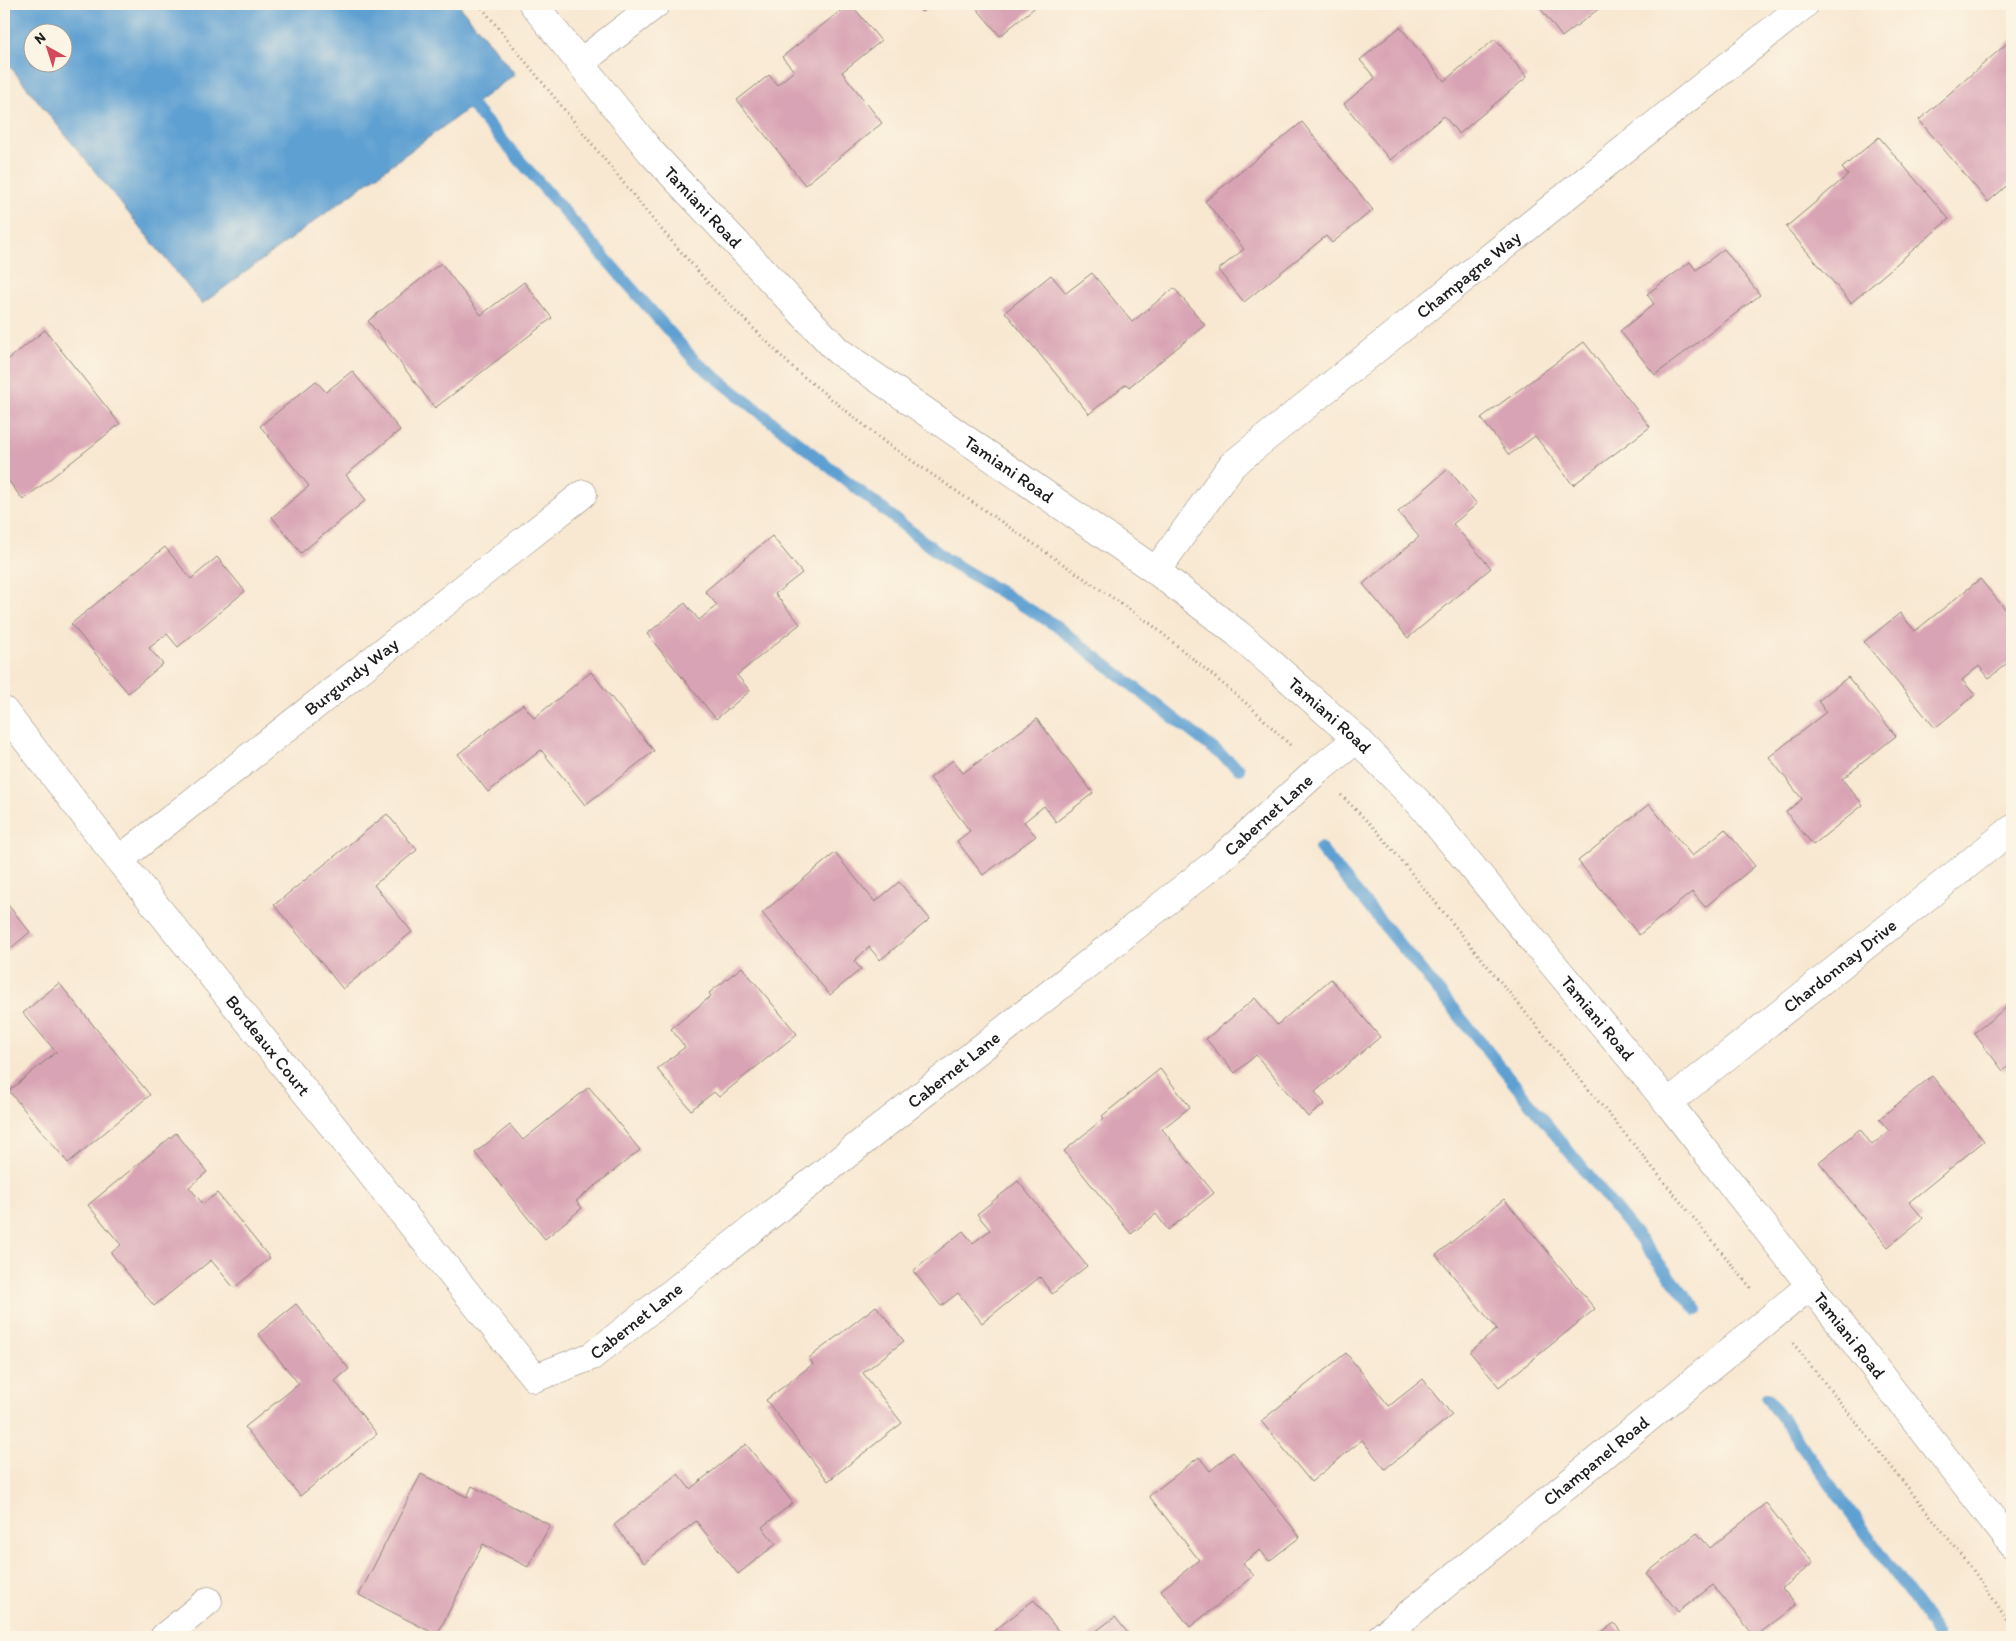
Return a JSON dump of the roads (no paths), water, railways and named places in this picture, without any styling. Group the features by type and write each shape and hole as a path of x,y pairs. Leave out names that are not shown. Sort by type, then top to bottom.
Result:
{"street":[{"name":"Tamiani Road","path":"533,4 651,152 838,350 1156,571 1237,633 1356,740 1422,805 1668,1103 2012,1544"},
{"path":"580,63 656,4"},
{"name":"Champagne Way","path":"1156,571 1232,466 1806,4"},
{"name":"Burgundy Way","path":"119,860 583,494"},
{"name":"Bordeaux Court","path":"4,711 119,860 535,1378"},
{"name":"Cabernet Lane","path":"535,1378 592,1356 1219,860 1317,772 1356,740"},
{"name":"Chardonnay Drive","path":"1668,1103 2012,829"},
{"name":"Champanel Road","path":"1381,1637 1811,1285"},
{"path":"164,1637 208,1601"}],"water":[{"path":"4,4 458,4 515,74 202,304 4,59"}],"waterway":[{"path":"461,93 695,361 946,559 1055,625 1239,769"},
{"path":"1320,848 1470,1029 1697,1310"},
{"path":"1767,1398 1923,1612 1938,1637"}]}
